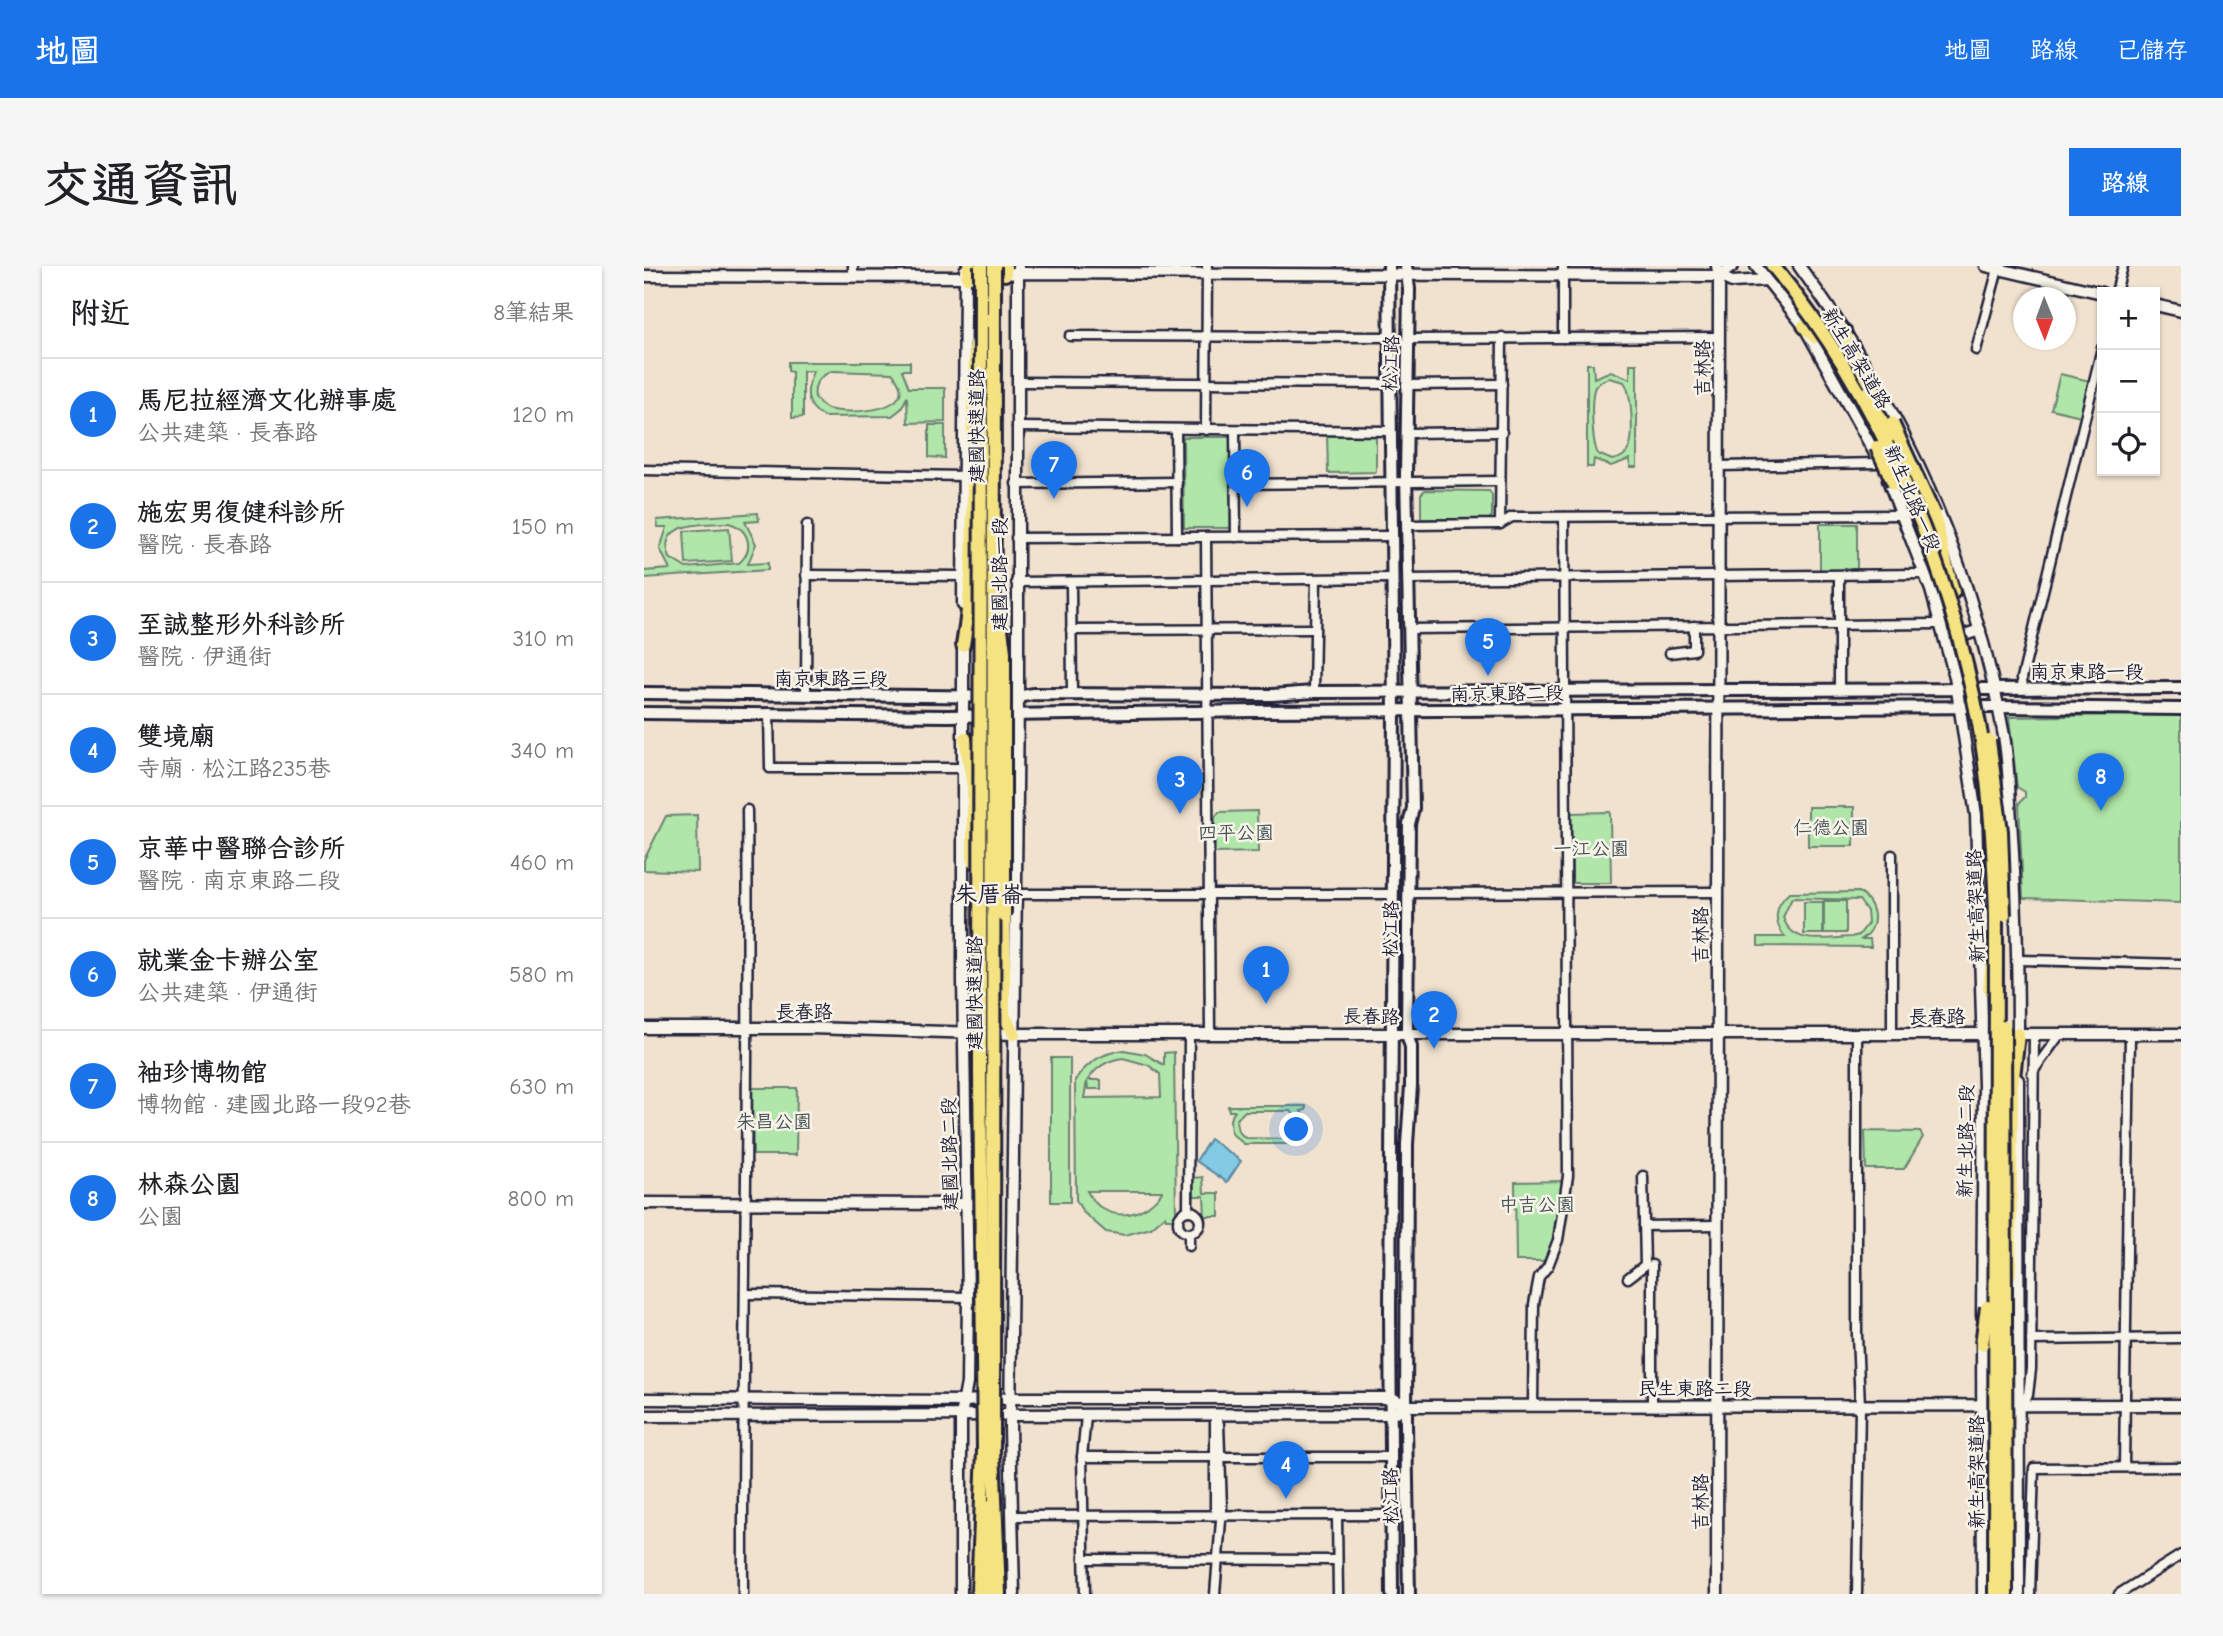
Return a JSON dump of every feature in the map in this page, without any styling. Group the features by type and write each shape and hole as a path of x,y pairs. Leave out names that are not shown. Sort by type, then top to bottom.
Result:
{"highway":[{"name":"建國快速道路","path":"981,266 980,1074 989,1594"},
{"name":"新生高架道路","path":"1773,266 1837,358 1879,433 1950,596 1979,727 1992,833 1997,909 1996,1594"},
{"name":"新生高架道路","path":"1784,266 1819,315 1879,415 1905,468 1950,596 1987,726 2001,831 2006,1594"},
{"name":"建國快速道路","path":"984,1594 988,1450 995,589 1008,269"},
{"path":"963,645 972,594 971,397 981,295"},
{"path":"1804,327 1815,337 1871,434 1950,596"},
{"path":"1844,331 1849,346 1897,434 1934,515 1950,596"},
{"path":"995,589 1004,652 1004,1015 1014,1034"},
{"path":"965,738 973,787 975,1036 980,1074"},
{"path":"1982,1344 1987,1322 1989,988 1997,909"},
{"path":"2006,1337 2012,1250 2012,1086 2018,1034"},
{"path":"978,1594 988,1450"},
{"path":"988,1450 999,1594"}],"main road":[{"name":"松江路","path":"1390,271 1394,692 1392,1594"},
{"name":"松江路","path":"1406,271 1410,339 1406,386 1406,482 1413,808 1409,824 1407,1034 1411,1047 1407,1144 1409,1594"},
{"name":"南京東路一段","path":"1993,689 2181,688"},
{"name":"南京東路二段","path":"1018,696 1409,691 1993,689"},
{"name":"南京東路三段","path":"644,693 1018,696"},
{"name":"南京東路一段","path":"1997,706 2181,709"},
{"name":"南京東路二段","path":"1017,713 1997,706"},
{"name":"南京東路三段","path":"644,713 947,716 965,713 1017,713"}],"street":[{"path":"644,270 1718,271 1733,266"},
{"name":"新生北路一段","path":"1756,266 1804,327 1880,463 1904,515 1931,590 1958,689"},
{"name":"新生北路一段","path":"1799,266 1844,331 1889,404 1932,496 1957,559 1980,630 1993,689"},
{"path":"1986,266 2097,292"},
{"path":"2117,287 2123,266"},
{"name":"建國北路一段","path":"1008,269 1018,382 1017,713"},
{"path":"1976,350 1998,269"},
{"name":"建國北路一段","path":"965,713 962,476 967,270"},
{"path":"1206,430 1207,270"},
{"path":"644,276 853,271"},
{"path":"1563,271 1563,338"},
{"path":"1718,271 1732,282 1768,280"},
{"name":"吉林路","path":"1717,1594 1718,271"},
{"path":"2160,306 2181,311"},
{"path":"1070,336 1390,337"},
{"path":"1500,524 1502,337"},
{"path":"1410,339 1719,337"},
{"path":"2023,689 2022,678 2101,350"},
{"path":"1018,382 1391,384"},
{"path":"1406,386 1502,384"},
{"path":"1017,427 1391,431"},
{"path":"1177,429 1177,537"},
{"path":"1235,430 1236,537"},
{"path":"1406,433 1503,432"},
{"path":"1719,466 1880,463 1889,466 1905,503 1913,504 1932,496"},
{"path":"644,470 962,476"},
{"path":"1236,484 1500,481"},
{"path":"1016,484 1177,482"},
{"path":"1913,504 1909,512 1923,554 1920,559"},
{"path":"1407,525 1500,524 1512,517 1904,515"},
{"path":"1533,1406 1534,1304 1539,1277 1548,1266 1558,1240 1568,1176 1565,1033 1564,517"},
{"path":"806,695 807,525"},
{"path":"1016,538 1392,536"},
{"path":"1206,537 1210,1033"},
{"path":"1408,579 1925,574"},
{"path":"806,575 963,576"},
{"path":"1839,576 1839,690"},
{"path":"1016,582 1391,578"},
{"path":"1314,692 1316,579"},
{"path":"1071,582 1072,694"},
{"path":"1931,590 1940,601 1949,634 1961,636 1980,630"},
{"path":"1409,629 1941,624"},
{"path":"1670,653 1694,650 1694,626"},
{"path":"1071,630 1314,629"},
{"name":"新生北路二段","path":"1958,689 1979,844 1982,953 1983,1594"},
{"path":"1993,689 2004,738 2019,960 2019,1594"},
{"path":"769,713 770,768 964,768"},
{"name":"建國北路二段","path":"961,1594 961,1416 965,1401 968,1297 964,1031 965,713"},
{"path":"1014,1594 1010,1417 1017,713"},
{"path":"1966,741 1974,753 1980,799 1992,802 2010,801"},
{"path":"743,1594 742,1416 749,940 747,810"},
{"path":"1892,855 1892,1034"},
{"path":"1408,893 1718,892"},
{"path":"1016,894 1392,894"},
{"path":"1982,953 1990,945 1989,914 2016,903"},
{"path":"2019,960 2181,964"},
{"name":"長春路","path":"644,1028 964,1031 1014,1034 2181,1034"},
{"path":"1189,1033 1188,1211 1178,1218 1178,1227 1189,1234 1189,1246"},
{"path":"1857,1034 1857,1335 1860,1406 1857,1594"},
{"path":"2017,1405 2028,1395 2031,1340 2031,1076 2034,1034"},
{"path":"2031,1076 2060,1034"},
{"path":"2124,1467 2130,1034"},
{"path":"1628,1278 1645,1265 1643,1176"},
{"path":"644,1202 1012,1205"},
{"path":"1644,1226 1718,1225"},
{"path":"1652,1265 1652,1406"},
{"path":"744,1294 968,1297"},
{"path":"2031,1340 2181,1338"},
{"name":"民生東路二段","path":"644,1399 965,1401 1011,1398 1392,1398 1407,1406 2181,1405"},
{"name":"民生東路二段","path":"644,1416 1392,1414 1407,1406"},
{"path":"1215,1594 1220,1516 1216,1414"},
{"path":"1086,1416 1082,1457 1086,1594"},
{"path":"1082,1457 1392,1457"},
{"path":"2030,1594 2034,1468 2181,1467"},
{"path":"2020,1488 2032,1489"},
{"path":"1013,1516 1392,1516"},
{"path":"1337,1516 1338,1594"},
{"path":"2119,1594 2181,1555"},
{"path":"1084,1559 1337,1560"}],"green space":[{"path":"788,362 910,362 910,370 902,370 909,388 945,388 945,422 908,423 907,397 901,409 892,416 824,417 809,402 808,391 813,371 803,371 803,417 792,418 792,372 788,371","holes":["832,371 892,373 900,386 899,396 881,408 838,411 826,408 815,398 818,382"]},
{"path":"1587,364 1593,364 1594,378 1611,371 1630,379 1630,364 1637,364 1637,467 1630,467 1630,459 1611,466 1594,459 1593,467 1587,467","holes":["1609,378 1624,382 1630,404 1631,442 1624,455 1612,460 1598,454 1596,449 1592,421 1593,393 1601,381"]},
{"path":"2060,374 2090,381 2081,416 2051,409"},
{"path":"929,425 945,425 945,458 929,457"},
{"path":"1327,433 1376,434 1376,472 1328,473"},
{"path":"1183,437 1232,437 1233,528 1184,528"},
{"path":"1425,490 1489,491 1492,495 1492,516 1489,519 1421,519 1421,494"},
{"path":"758,513 759,521 745,522 756,544 748,564 768,563 768,570 644,578 644,571 670,569 660,549 667,527 658,527 657,520","holes":["728,523 745,534 748,546 739,563 686,568 670,558 667,546 676,531 707,524"]},
{"path":"1820,524 1857,524 1857,573 1820,573"},
{"path":"729,528 732,561 686,564 684,531"},
{"path":"2181,714 2181,903 2023,898 2019,803 2025,797 2025,792 2017,787 2009,717"},
{"name":"仁德公園","path":"1808,807 1854,807 1854,846 1808,846"},
{"name":"四平公園","path":"1257,811 1258,852 1215,853 1215,817 1219,812"},
{"name":"一江公園","path":"1610,812 1611,883 1572,883 1571,813"},
{"path":"697,815 698,872 644,870 644,860 666,816"},
{"path":"1858,892 1869,901 1874,914 1872,928 1862,939 1870,939 1871,947 1758,946 1758,937 1785,937 1778,926 1777,914 1780,903 1789,893","holes":["1792,898 1859,900 1867,911 1868,923 1859,935 1851,937 1802,937 1788,927 1783,917"]},
{"path":"1824,901 1846,901 1846,933 1824,933"},
{"path":"1804,902 1823,902 1823,934 1804,934"},
{"path":"1116,1051 1145,1054 1164,1065 1164,1053 1174,1052 1176,1219 1166,1219 1165,1216 1151,1228 1125,1235 1106,1232 1083,1212 1076,1200 1075,1080 1096,1059","holes":["1123,1058 1148,1065 1160,1074 1161,1097 1084,1098 1087,1081 1088,1089 1101,1089 1101,1080 1088,1080 1095,1071 1107,1062","1087,1191 1162,1191 1162,1192 1144,1208 1123,1214 1103,1209"]},
{"path":"1051,1058 1070,1058 1070,1202 1051,1202"},
{"name":"朱昌公園","path":"752,1088 797,1088 796,1155 753,1155"},
{"path":"1228,1106 1306,1106 1306,1110 1301,1111 1305,1121 1304,1135 1292,1144 1244,1144 1231,1133 1230,1119 1235,1111 1229,1111","holes":["1245,1111 1291,1111 1298,1119 1299,1128 1286,1139 1245,1138 1238,1131 1236,1120"]},
{"path":"1865,1131 1920,1132 1923,1137 1904,1169 1866,1169"},
{"path":"1203,1177 1204,1193 1219,1193 1219,1216 1205,1216 1204,1196 1194,1196 1193,1178"},
{"name":"中吉公園","path":"1562,1181 1555,1239 1545,1261 1516,1261 1515,1182"}],"water":[{"path":"1210,1139 1241,1161 1227,1182 1196,1161"}],"place":[{"name":"袖珍博物館","path":"1054,499"},
{"name":"就業金卡辦公室","path":"1247,507"},
{"name":"京華中醫聯合診所","path":"1488,676"},
{"name":"林森公園","path":"2101,811"},
{"name":"至誠整形外科診所","path":"1180,814"},
{"name":"馬尼拉經濟文化辦事處","path":"1266,1004"},
{"name":"施宏男復健科診所","path":"1434,1049"},
{"name":"雙境廟","path":"1286,1499"}],"district":[{"name":"朱厝崙","path":"989,894"}]}
